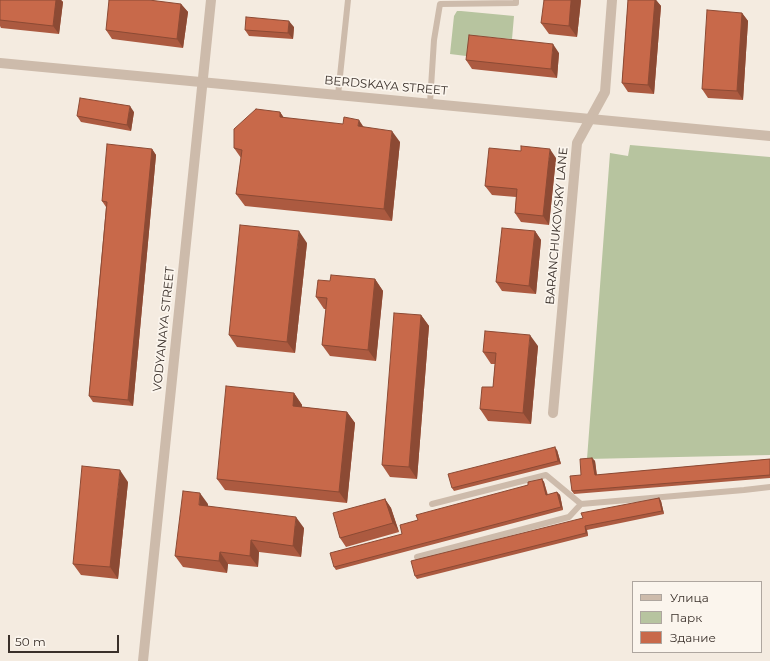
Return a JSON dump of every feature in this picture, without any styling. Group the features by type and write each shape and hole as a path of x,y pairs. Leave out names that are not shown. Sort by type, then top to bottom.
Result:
{"street":[{"name":"VODYANAYA STREET","path":"142,661 211,0"},
{"name":"BARANCHUKOVSKY LANE","path":"553,413 577,144 605,92 612,0"},
{"name":"BERDSKAYA STREET","path":"0,63 770,136"}],"lane":[{"path":"338,95 348,0"},
{"path":"430,104 434,40 440,4 516,3 516,0"},
{"path":"432,504 546,475 581,504"},
{"path":"417,557 569,517 581,504 770,487"}],"green space":[{"path":"457,11 514,16 512,39 476,36 474,57 450,54 454,16"},
{"path":"630,145 770,157 770,455 587,459 610,153 628,156"}],"building":[{"path":"0,0 56,0 53,26 0,20"},
{"path":"109,0 149,0 181,4 177,39 106,30"},
{"path":"544,0 571,0 569,26 541,23"},
{"path":"628,0 655,0 648,85 622,83"},
{"path":"707,10 742,13 737,91 702,89"},
{"path":"246,17 289,21 288,33 245,30"},
{"path":"469,35 553,44 551,69 466,60"},
{"path":"80,98 130,106 127,125 77,116"},
{"path":"256,109 280,112 280,117 343,124 344,117 359,120 358,126 392,131 384,209 236,194 242,150 234,148 234,129"},
{"path":"107,144 152,149 128,400 89,396 107,202 102,201"},
{"path":"521,146 550,149 543,216 515,213 517,189 485,186 489,148 521,151"},
{"path":"240,225 299,231 287,342 229,335"},
{"path":"502,228 535,231 529,286 496,282"},
{"path":"331,275 375,279 368,350 322,345 327,298 316,297 318,280 330,281"},
{"path":"394,313 421,315 409,467 382,465"},
{"path":"485,331 530,335 523,413 480,409 482,387 493,387 496,353 483,352"},
{"path":"226,386 294,393 293,406 347,412 339,492 217,479"},
{"path":"555,447 558,461 452,488 448,474"},
{"path":"592,458 595,475 770,459 770,475 572,491 570,476 581,475 580,459"},
{"path":"82,466 120,470 110,567 73,564"},
{"path":"542,479 546,495 557,492 561,507 334,567 330,553 402,534 400,525 418,520 416,515 528,485 528,482"},
{"path":"183,491 200,493 199,505 296,517 293,546 251,540 250,556 220,552 219,561 175,556"},
{"path":"659,498 662,511 585,526 586,533 415,576 411,561 583,518 581,513"},
{"path":"385,499 393,523 340,538 333,513"}]}
